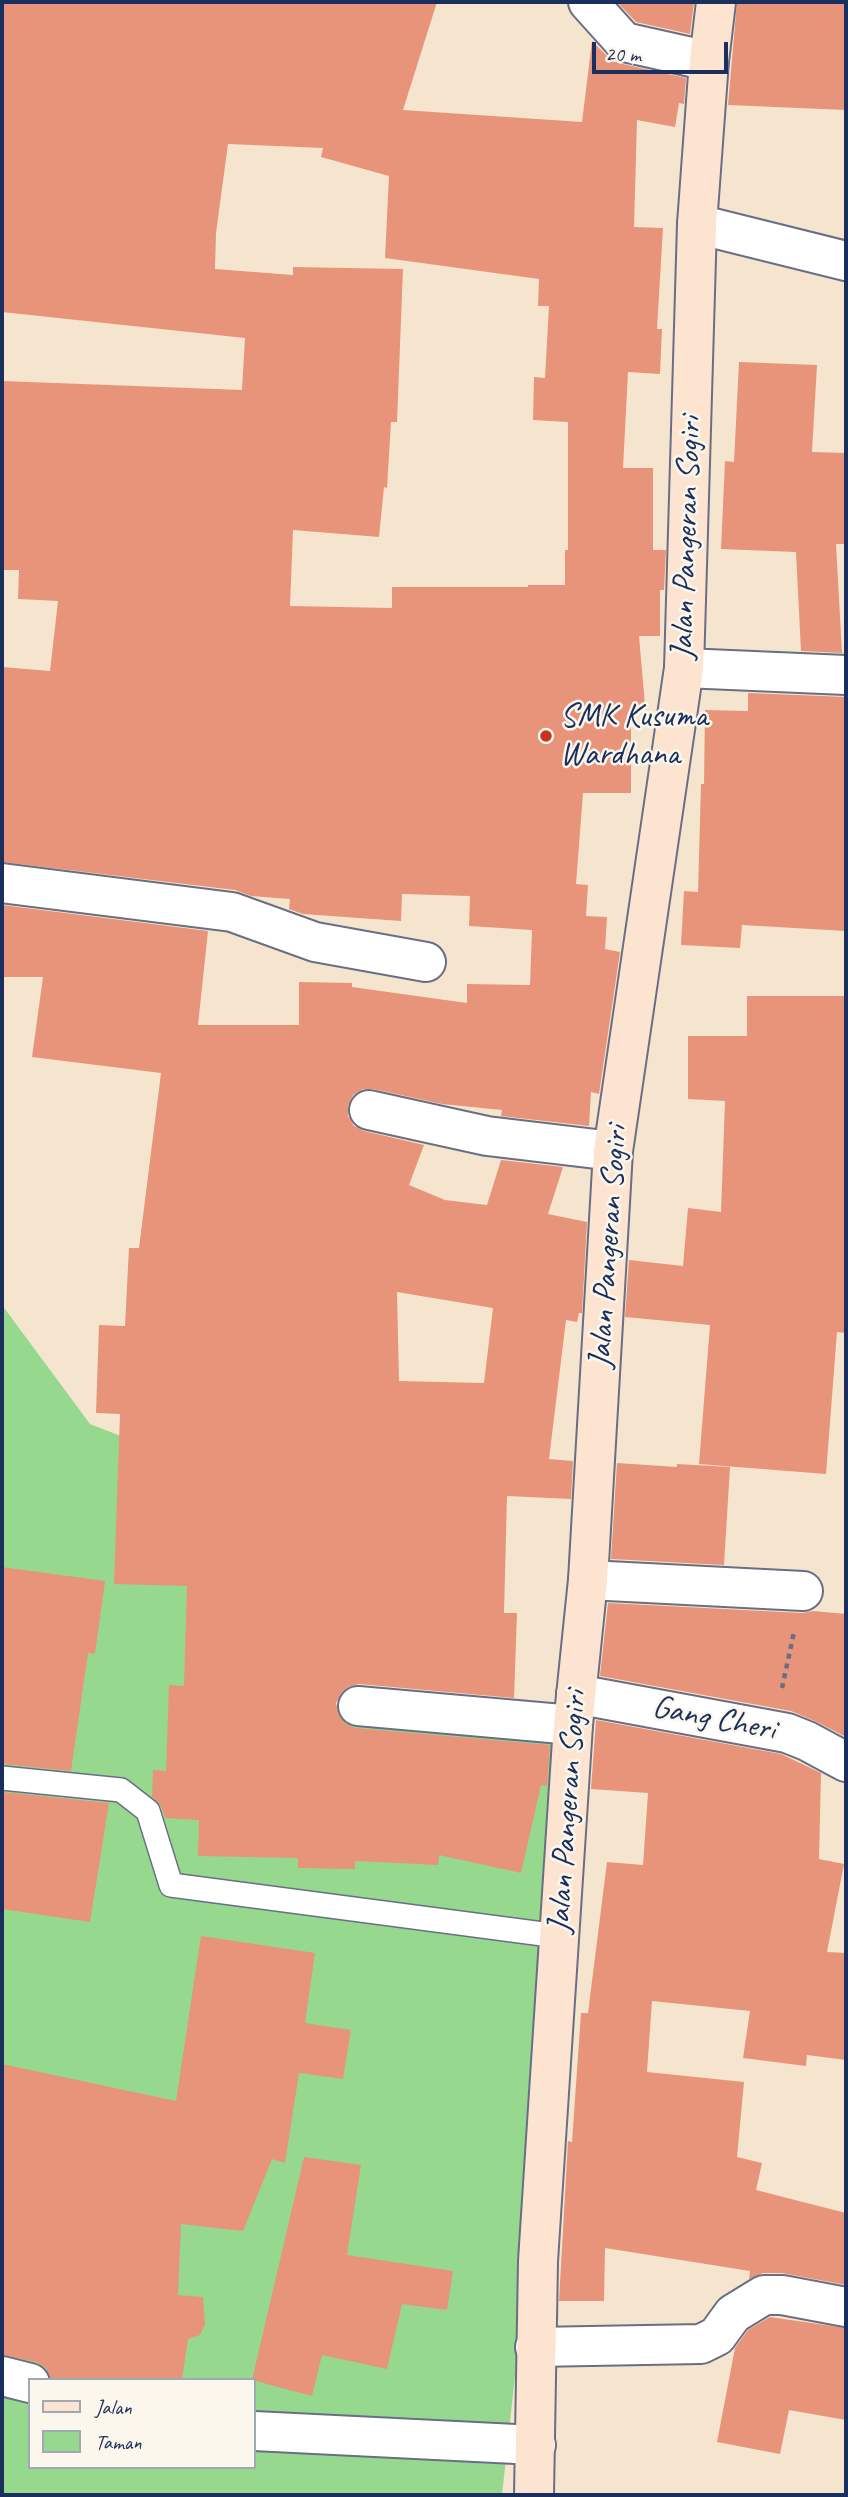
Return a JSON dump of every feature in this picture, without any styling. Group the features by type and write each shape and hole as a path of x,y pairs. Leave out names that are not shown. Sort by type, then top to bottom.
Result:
{"street":[{"path":"587,2 624,42 709,61"},
{"name":"Jalan Pangeran Sogiri","path":"534,2495 537,2445 535,2347 538,2260 574,1710 588,1580 613,1151 684,668 697,224 716,2"},
{"path":"697,224 846,261"},
{"path":"684,668 846,675"},
{"path":"2,883 232,912 314,942 426,962"},
{"path":"369,1110 487,1136 613,1151"},
{"path":"588,1580 803,1591"},
{"name":"Gang Cheri","path":"358,1706 574,1710 773,1730 807,1741 846,1762"},
{"path":"535,2347 701,2344 717,2336 733,2314 764,2295 782,2295 846,2307"},
{"path":"2,2376 28,2382"},
{"path":"256,2431 537,2445"}],"lane":[{"path":"2,1777 121,1790 148,1811 171,1885 558,1936"}],"path":[{"path":"773,1730 803,1591"}],"green space":[{"path":"2,1305 90,1424 309,1509 301,1713 359,1715 580,1743 568,1891 502,2495 2,2495"}],"building":[{"path":"2,2 437,2 403,110 582,122 592,41 618,63 686,78 684,104 679,103 675,127 637,120 634,227 663,228 657,329 662,329 660,374 628,372 623,468 653,468 653,550 666,550 664,590 660,590 660,636 639,636 645,705 631,705 631,793 583,793 576,884 588,885 586,916 607,917 605,949 620,952 599,1094 591,1092 589,1126 501,1116 502,1110 442,1104 373,1089 363,1089 353,1095 348,1106 348,1116 354,1126 364,1131 424,1145 409,1185 445,1200 487,1205 501,1160 563,1167 548,1214 587,1222 582,1313 579,1313 577,1322 566,1320 549,1459 573,1461 571,1499 507,1496 504,1613 517,1613 514,1698 359,1684 348,1687 336,1703 339,1716 346,1724 356,1728 550,1745 547,1786 541,1785 521,1873 439,1855 438,1865 355,1861 355,1869 298,1868 298,1858 198,1856 199,1820 165,1818 161,1806 152,1797 153,1770 166,1771 169,1685 184,1686 187,1586 114,1584 120,1414 96,1413 99,1325 125,1326 129,1248 139,1248 161,1073 32,1057 43,977 2,977 2,905 208,931 198,1025 299,1025 299,982 352,983 352,987 467,1003 467,984 530,985 532,930 469,926 470,896 402,894 401,921 303,914 289,909 290,899 2,862 2,667 50,671 58,601 18,599 19,570 2,570 2,381 242,390 245,338 2,312","holes":["228,144 323,148 321,157 389,176 385,258 539,279 538,306 549,306 545,378 534,377 533,420 568,422 568,550 565,550 565,585 392,587 392,608 290,606 293,530 379,537 384,487 387,488 391,422 397,422 403,269 293,267 293,275 215,269 216,233","397,1292 493,1308 484,1383 399,1381"]},
{"path":"617,2 694,2 690,34 636,22"},
{"path":"737,2 846,2 846,110 728,105"},
{"path":"739,362 817,365 812,452 846,453 846,544 836,544 842,653 801,651 796,552 721,549 725,461 734,462"},
{"path":"748,693 846,697 846,931 742,925 740,948 681,945 684,891 698,892 705,710 748,711"},
{"path":"747,996 846,996 846,1333 837,1332 826,1474 699,1464 710,1325 625,1317 629,1260 683,1266 688,1208 721,1212 725,1101 688,1099 688,1036 747,1036"},
{"path":"617,1463 730,1467 724,1565 611,1559"},
{"path":"2,1567 105,1581 95,1654 88,1653 71,1771 2,1764"},
{"path":"608,1603 846,1614 846,1737 791,1711 600,1676"},
{"path":"596,1720 781,1754 821,1773 819,1859 844,1864 827,1952 846,1953 846,2060 807,2055 806,2066 743,2058 750,2011 652,2001 647,2072 744,2082 737,2157 762,2163 756,2190 846,2213 846,2285 782,2273 763,2273 749,2279 750,2271 605,2248 604,2301 559,2301 568,2141 572,2142 581,2013 588,2013 607,1862 643,1865 648,1793 591,1789"},
{"path":"2,1792 109,1803 90,1922 2,1909"},
{"path":"201,1936 315,1953 305,2023 351,2030 343,2079 299,2073 285,2163 272,2159 243,2231 181,2224 178,2295 203,2297 205,2324 200,2335 188,2339 182,2378 50,2378 46,2368 36,2362 2,2355 2,2064 176,2101"},
{"path":"304,2157 361,2165 347,2255 453,2271 447,2310 402,2304 387,2369 322,2355 312,2396 252,2378"},
{"path":"770,2317 846,2328 846,2420 789,2410 780,2454 717,2442 735,2348 748,2330"}],"place":[{"name":"SMK Kusuma Wardhana","path":"546,736"}]}
